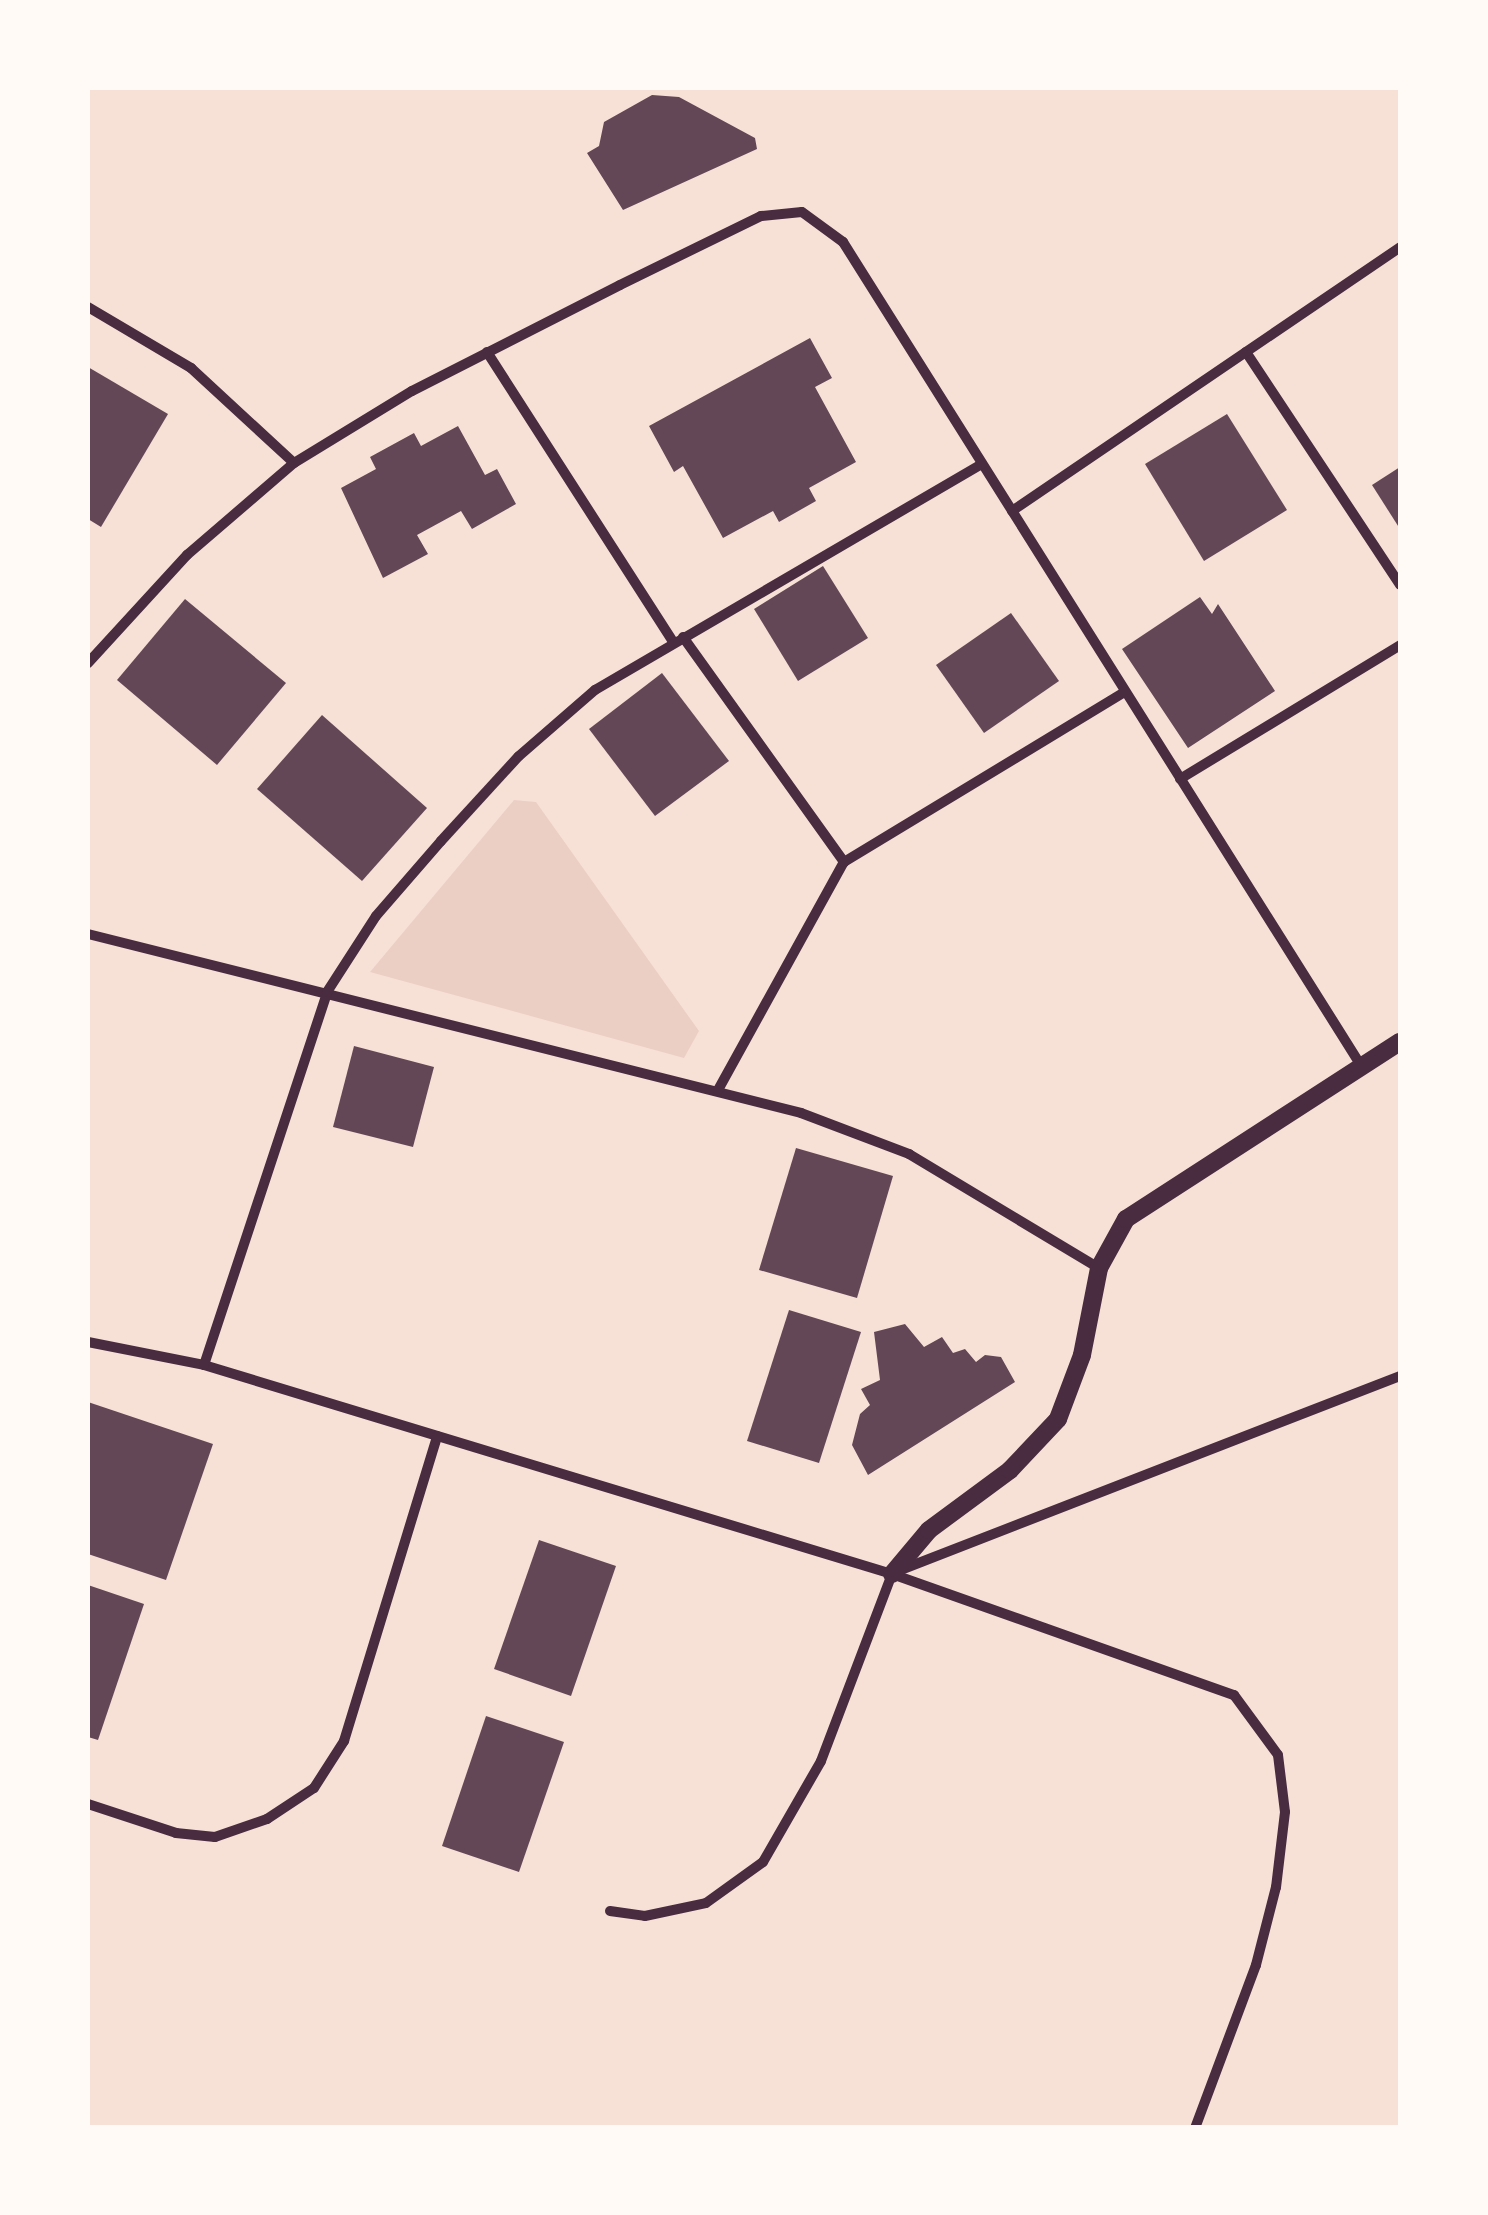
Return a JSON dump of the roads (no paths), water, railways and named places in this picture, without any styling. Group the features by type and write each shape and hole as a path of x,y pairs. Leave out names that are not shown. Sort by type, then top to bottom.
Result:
{"street":[{"path":"88,662 187,555 294,462 487,352 761,216 802,212 844,242 1362,1067"},
{"path":"1012,511 1400,246"},
{"path":"88,307 192,368 294,462"},
{"path":"487,352 678,640 844,862"},
{"path":"1246,352 1400,585"},
{"path":"204,1365 328,992 376,916 519,756 595,690 982,464"},
{"path":"1180,778 1400,645"},
{"path":"718,1090 844,862 1125,692"},
{"path":"88,934 718,1090 873,1137 1100,1268"},
{"path":"610,1911 645,1916 706,1903 763,1862 820,1760 892,1574 929,1530 1010,1470 1058,1418 1082,1355 1100,1268 1126,1219 1161,1190 1400,1042"},
{"path":"88,1342 204,1365 892,1574 1204,1680 1247,1707 1270,1739 1285,1789 1276,1887 1256,1965 1195,2128"},
{"path":"892,1574 1400,1376"},
{"path":"88,1804 176,1833 215,1837 267,1819 314,1788 344,1741 437,1436"}]}
